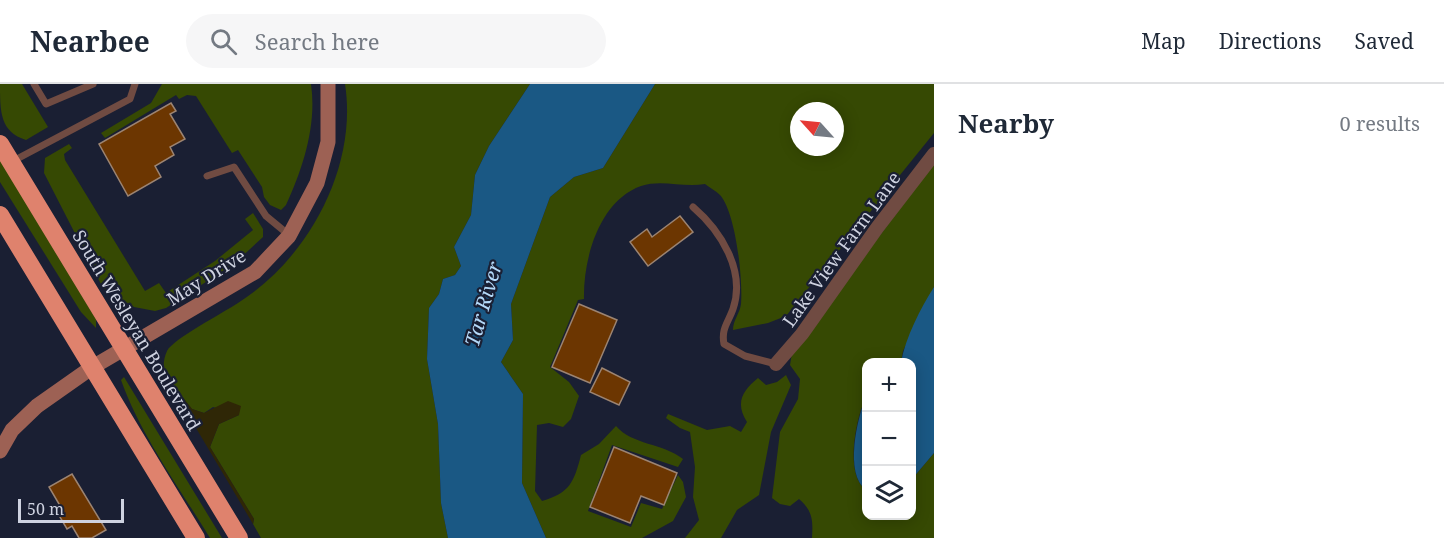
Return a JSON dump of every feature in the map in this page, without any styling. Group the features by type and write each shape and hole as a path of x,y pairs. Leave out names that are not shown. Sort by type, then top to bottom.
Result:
{"highway":[{"name":"South Wesleyan Boulevard","path":"0,144 238,538"},
{"path":"0,215 196,538"}],"main road":[{"name":"May Drive","path":"0,451 12,430 37,406 91,368 255,272 289,236 317,183 325,152 328,84"}],"street":[{"name":"Lake View Farm Lane","path":"776,364 802,334 877,228 934,154"}],"lane":[{"path":"34,84 46,104 93,84"},
{"path":"11,163 130,99 135,84"},
{"path":"207,176 234,167 267,216 289,236"},
{"path":"693,207 714,227 732,262 736,295 722,334 724,344 745,356 776,364"}],"green space":[{"path":"0,84 22,84 48,127 26,140 11,132 1,112"},
{"path":"162,84 311,84 312,115 307,146 292,191 286,205 281,210 270,205 264,197 262,187 238,150 232,153 196,96 187,95 179,99 176,95 105,138 101,133 151,103"},
{"path":"345,84 530,84 489,146 475,175 471,215 454,247 461,266 455,275 443,279 439,294 429,308 427,359 438,424 441,503 448,538 261,538 253,524 254,519 210,447 219,424 239,415 213,407 204,413 192,409 170,383 164,369 167,351 171,346 263,284 286,262 306,236 323,208 344,147 347,115"},
{"path":"655,84 934,84 934,133 786,316 768,323 733,330 741,304 741,279 734,231 726,204 717,192 705,184 665,183 641,186 614,204 604,218 591,250 584,283 584,299 578,300 550,367 569,382 579,396 571,419 563,427 549,423 537,425 535,491 542,501 565,490 573,479 581,455 599,444 616,426 630,437 683,459 678,467 612,445 588,511 631,527 641,503 662,509 678,475 683,482 686,497 673,521 642,538 546,538 522,483 523,394 501,362 513,340 511,304 550,197 574,177 603,168"},
{"path":"69,144 72,148 64,154 65,160 145,291 159,283 166,293 215,261 253,230 245,219 253,213 263,229 263,237 235,263 166,308 155,311 134,307 103,288 44,173 45,158"},
{"path":"0,160 96,319 96,328 81,312 0,182"},
{"path":"934,163 934,287 902,358 862,358 862,408 854,443 854,465 862,486 862,520 916,520 916,474 934,453 934,538 812,538 811,517 804,503 799,499 790,506 780,504 772,498 780,432 798,399 800,379 790,365 792,353"},
{"path":"786,375 791,385 771,432 759,495 737,510 721,538 685,538 699,520 693,497 695,467 690,432 666,418 668,414 707,430 730,426 741,432 747,422 741,409 744,393 758,378 766,385 777,382"},
{"path":"124,377 222,538 210,538 161,461 129,401 121,380"}],"sand":[{"path":"174,391 192,409 204,413 228,401 241,406 239,415 219,424 210,447 254,519 253,524"}],"water":[{"name":"Tar River","path":"530,84 655,84 603,168 574,177 550,197 511,304 513,340 501,362 523,394 522,483 546,538 448,538 441,503 438,424 427,359 429,308 439,294 443,279 455,275 461,266 454,247 471,215 475,175 489,146"},
{"path":"934,287 934,453 916,474 916,358 902,358 914,323"},
{"path":"862,409 862,485 855,472 854,459"}],"building":[{"path":"171,103 176,111 170,114 185,139 170,147 174,155 155,166 161,177 128,196 99,144"},
{"path":"680,216 693,232 648,266 630,242 647,229 652,237"},
{"path":"579,304 617,320 590,383 552,367"},
{"path":"602,368 630,382 619,405 590,392"},
{"path":"614,447 677,473 664,505 641,496 630,523 590,507"},
{"path":"72,474 106,530 92,538 79,538 72,526 67,529 57,512 62,509 49,487"}]}
